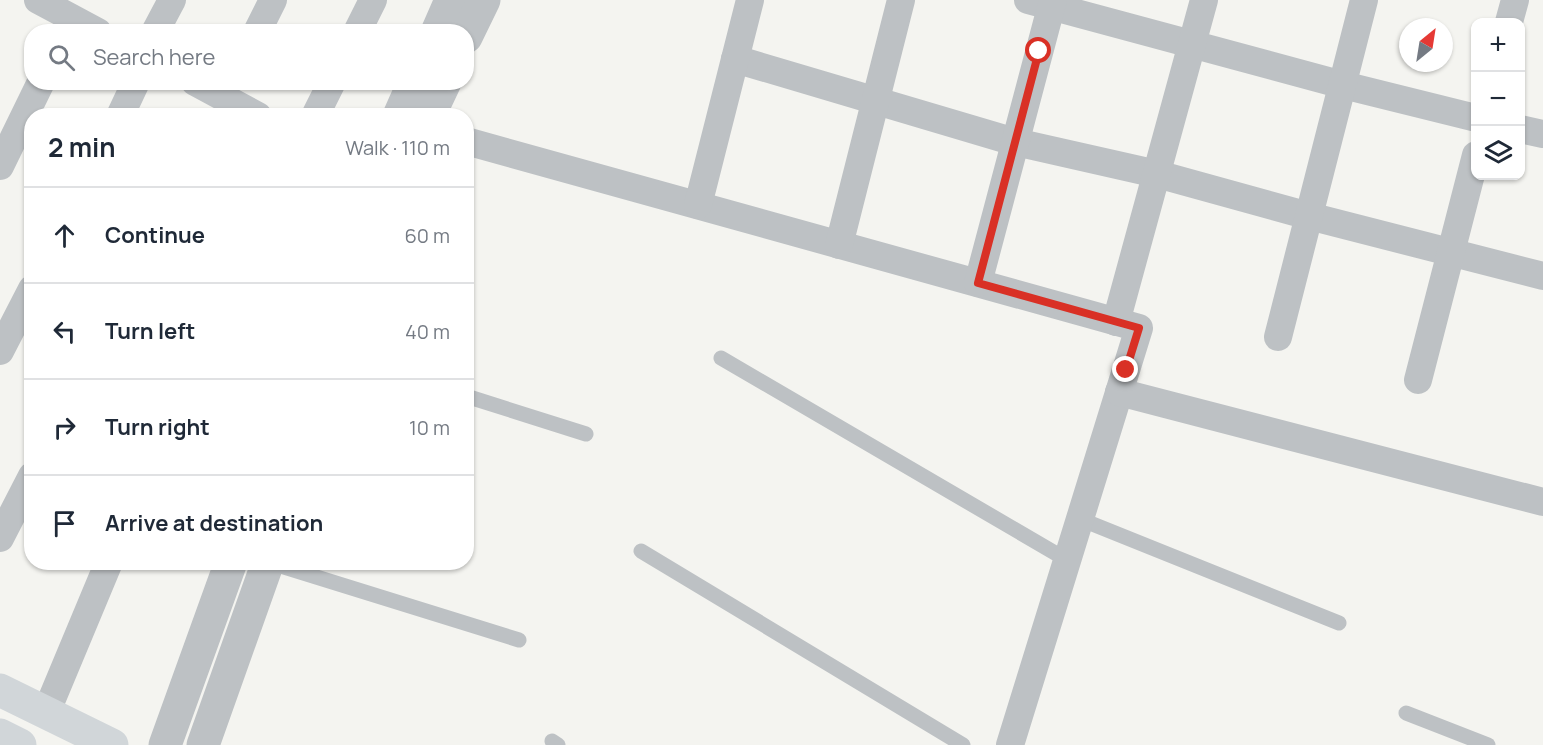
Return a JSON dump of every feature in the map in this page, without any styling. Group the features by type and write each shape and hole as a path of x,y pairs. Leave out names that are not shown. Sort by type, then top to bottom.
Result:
{"main road":[{"path":"0,690 112,745"},
{"path":"0,735 20,745"}],"street":[{"path":"38,0 74,17"},
{"path":"159,24 172,0"},
{"path":"261,24 273,0"},
{"path":"361,24 373,0"},
{"path":"440,24 451,0"},
{"path":"472,24 484,0"},
{"path":"698,205 750,0"},
{"path":"839,245 901,0"},
{"path":"1116,322 1204,0"},
{"path":"1278,337 1364,0"},
{"path":"1510,18 1515,0"},
{"path":"978,283 1015,142 1044,2 1343,85 1471,117"},
{"path":"735,59 1015,142 1157,174 1543,276"},
{"path":"28,108 37,90"},
{"path":"124,108 132,90"},
{"path":"209,90 242,108"},
{"path":"319,108 328,90"},
{"path":"403,108 410,90"},
{"path":"433,108 441,90"},
{"path":"0,166 24,117"},
{"path":"1525,130 1543,134"},
{"path":"474,143 1139,328 1010,745"},
{"path":"1418,380 1471,174"},
{"path":"0,351 24,304"},
{"path":"1119,392 1543,502"},
{"path":"0,538 24,492"},
{"path":"46,713 106,570"},
{"path":"165,745 228,570"},
{"path":"203,745 265,570"}],"lane":[{"path":"721,358 1067,560"},
{"path":"474,399 586,434"},
{"path":"1080,519 1339,623"},
{"path":"641,551 963,745"},
{"path":"294,570 519,640"},
{"path":"1406,713 1488,745"}],"route":[{"path":"1039,51 978,283 1139,328 1126,370"}]}
